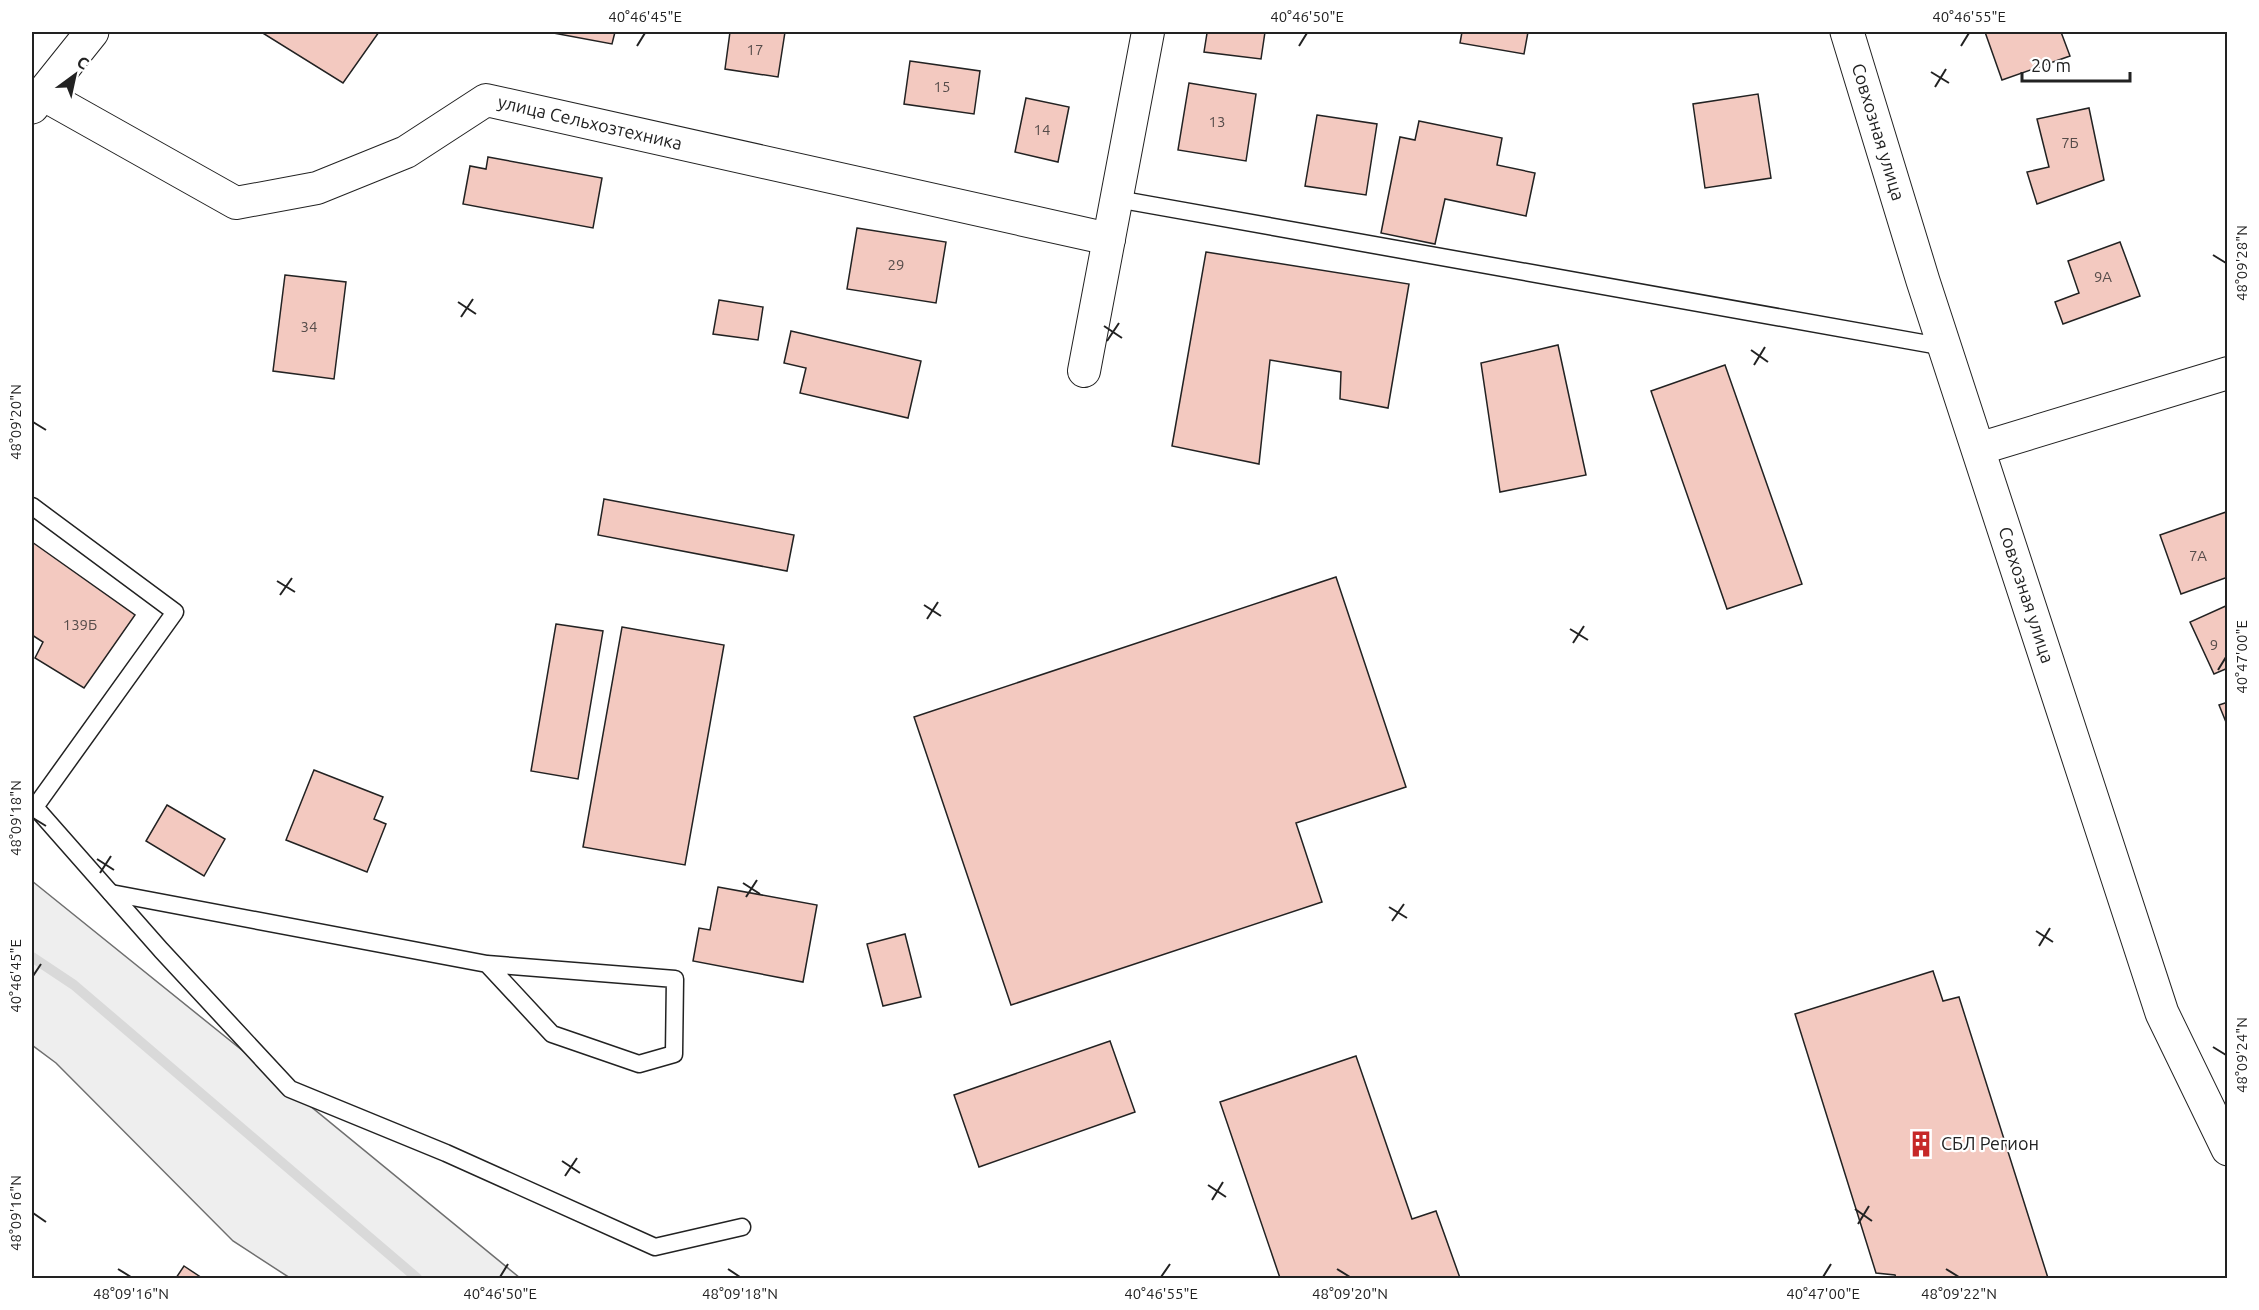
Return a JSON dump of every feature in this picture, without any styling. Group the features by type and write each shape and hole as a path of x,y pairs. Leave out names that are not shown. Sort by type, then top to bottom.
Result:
{"street":[{"path":"37,101 92,32"},
{"path":"1084,371 1148,32"},
{"name":"Совхозная улица","path":"1847,32 1945,347 2162,1013 2228,1149"},
{"name":"улица Сельхозтехника","path":"37,101 236,203 317,188 406,152 486,100 1109,239"},
{"path":"1978,448 2228,373"}],"lane":[{"path":"1117,199 1945,347"},
{"path":"32,506 175,612 33,806 290,1089 446,1153 655,1247 742,1227"},
{"path":"111,893 487,964 675,979 674,1054 639,1064 552,1034 487,964"}],"shaded area":[{"path":"32,881 520,1278 290,1278 233,1241 56,1063 32,1045"}],"building":[{"path":"261,32 379,32 343,83"},
{"path":"548,32 615,32 612,44"},
{"path":"730,32 785,32 778,77 725,69"},
{"path":"1204,32 1265,32 1261,59 1204,52 1207,33"},
{"path":"1462,32 1528,32 1524,54 1460,43"},
{"path":"1985,32 2061,32 2070,56 2002,80"},
{"path":"910,61 980,71 974,114 904,104"},
{"path":"1189,83 1256,94 1246,161 1178,150"},
{"path":"1758,94 1771,178 1705,188 1693,104"},
{"path":"1026,98 1069,107 1058,162 1015,152"},
{"path":"2089,108 2104,180 2037,204 2027,172 2049,167 2037,119"},
{"path":"1317,115 1377,124 1366,195 1305,186"},
{"path":"1419,121 1502,138 1497,165 1535,173 1526,216 1445,199 1435,244 1381,233 1400,137 1415,140"},
{"path":"488,157 602,178 593,228 463,204 470,166 486,169"},
{"path":"857,228 946,242 936,303 847,289"},
{"path":"2120,242 2140,296 2063,324 2055,302 2079,293 2068,261"},
{"path":"1206,252 1409,284 1388,408 1340,399 1341,372 1270,360 1259,464 1172,446"},
{"path":"285,275 346,282 334,379 273,371"},
{"path":"719,300 763,307 758,340 713,334"},
{"path":"791,331 921,361 908,418 800,393 806,368 784,363"},
{"path":"1558,345 1586,475 1500,492 1481,363"},
{"path":"1725,365 1802,584 1727,609 1651,391"},
{"path":"604,499 794,535 787,571 598,535"},
{"path":"2226,512 2228,517 2228,577 2181,594 2160,535"},
{"path":"32,542 135,615 84,688 35,658 43,642 32,635"},
{"path":"1336,577 1406,787 1296,823 1322,902 1011,1005 914,717"},
{"path":"2228,605 2228,668 2214,674 2190,622"},
{"path":"556,624 603,631 578,779 531,771"},
{"path":"622,627 724,645 685,865 583,847"},
{"path":"2228,702 2228,727 2219,705"},
{"path":"314,770 383,797 374,819 386,824 367,872 286,840"},
{"path":"167,805 225,839 204,876 146,841"},
{"path":"718,887 817,905 803,982 693,961 699,928 710,930"},
{"path":"905,934 921,997 883,1006 867,944"},
{"name":"СБЛ Регион","path":"1933,971 1943,1001 1959,997 2048,1278 1896,1278 1895,1275 1876,1273 1795,1014"},
{"path":"1110,1041 1135,1112 979,1167 954,1095"},
{"path":"1356,1056 1412,1219 1436,1211 1460,1278 1280,1278 1220,1102"},
{"path":"184,1266 202,1278 176,1278"}],"waterway":[{"path":"32,957 74,985 417,1278"}],"place":[{"name":"СБЛ Регион","path":"1921,1144"}]}
